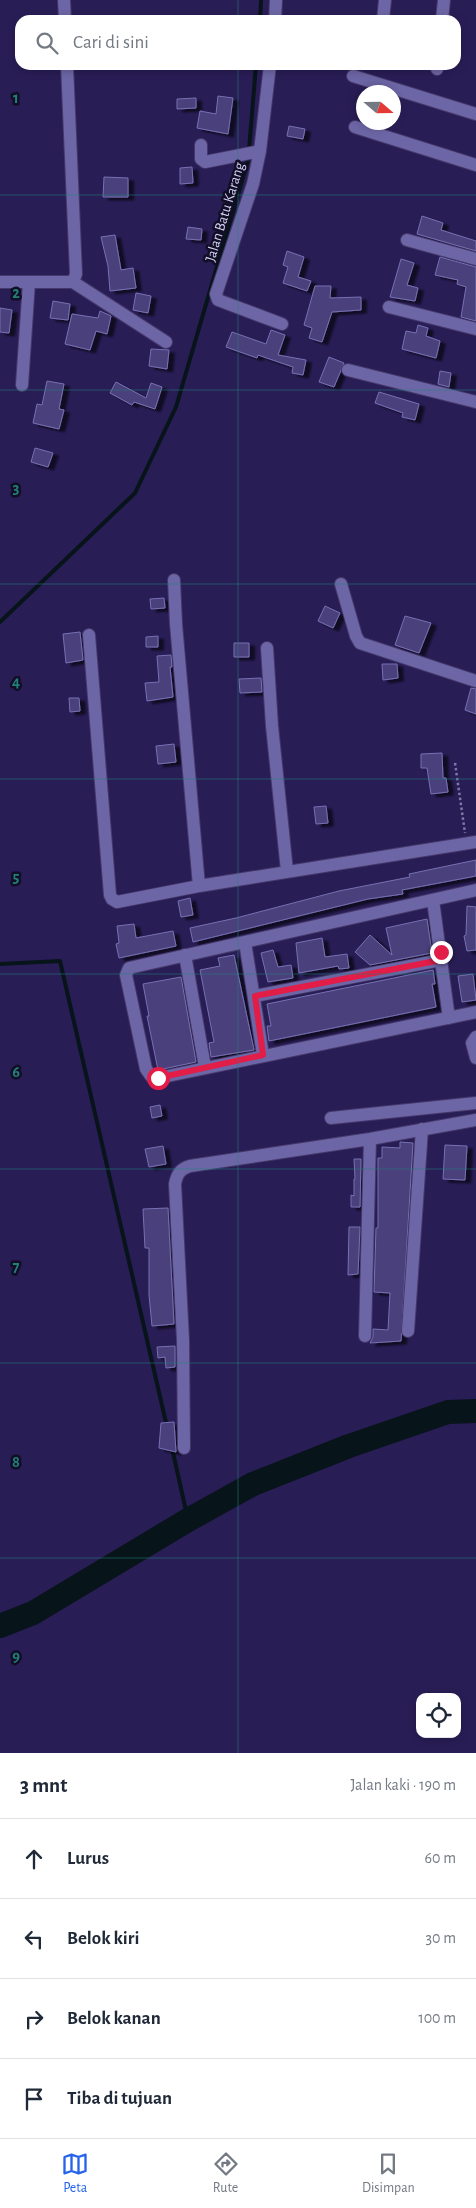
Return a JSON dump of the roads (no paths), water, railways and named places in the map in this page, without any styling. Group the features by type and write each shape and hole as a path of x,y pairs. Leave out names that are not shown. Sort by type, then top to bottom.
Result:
{"street":[{"path":"64,0 65,15"},
{"path":"275,15 276,0"},
{"path":"384,15 385,0"},
{"path":"442,15 444,0"},
{"path":"67,70 76,274 73,282"},
{"name":"Jalan Batu Karang","path":"269,70 256,152 254,184 216,298 282,324"},
{"path":"353,76 476,114"},
{"path":"355,127 476,165"},
{"path":"201,145 201,159 205,162 256,152"},
{"path":"408,240 476,259"},
{"path":"0,282 73,282 166,342"},
{"path":"22,386 29,282"},
{"path":"389,307 476,329"},
{"path":"348,370 476,402"},
{"path":"174,580 176,624 200,886"},
{"path":"341,584 356,636 360,643 476,680"},
{"path":"89,635 112,899 117,902 287,871 471,842"},
{"path":"267,648 272,726 287,871"},
{"path":"476,890 130,968 126,975 146,1069 151,1076 158,1078 476,1012"},
{"path":"434,900 449,1018"},
{"path":"245,942 263,1055"},
{"path":"185,955 206,1067"},
{"path":"255,996 441,960"},
{"path":"476,1037 472,1043 476,1058"},
{"path":"331,1118 476,1103"},
{"path":"184,1448 183,1340 175,1184 179,1172 190,1166 370,1139 476,1120"},
{"path":"408,1331 422,1129"},
{"path":"365,1336 370,1139"}],"waterway":[{"path":"260,15 261,0"},
{"path":"249,150 256,70"},
{"path":"0,622 135,493 176,407 249,157"},
{"path":"0,964 60,961 167,1427"},
{"path":"0,1626 33,1613 188,1520 253,1484 349,1446 448,1412 476,1411"},
{"path":"172,1448 188,1520"}]}
